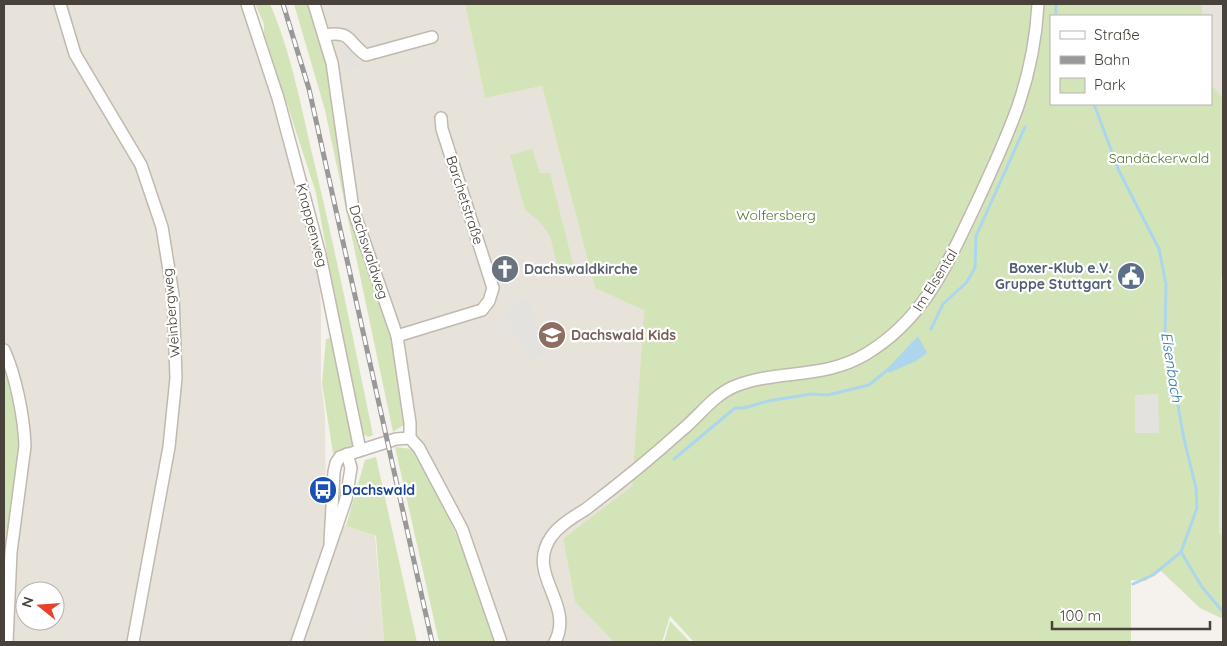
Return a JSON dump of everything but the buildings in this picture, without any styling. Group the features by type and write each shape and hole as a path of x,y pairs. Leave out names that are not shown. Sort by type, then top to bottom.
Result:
{"street":[{"name":"Weinbergweg","path":"60,4 75,54 141,165 162,226 173,295 176,378 170,447 133,642"},
{"name":"Knappenweg","path":"247,4 278,98 320,255 360,450"},
{"name":"Dachswaldweg","path":"314,4 325,35 338,101 353,209 397,336 410,423 410,438"},
{"name":"Im Elsental","path":"555,642 561,625 561,616 544,568 544,551 559,528 622,482 722,393 732,387 746,383 818,372 845,364 866,354 916,314 950,262 1011,128 1021,102 1033,57 1038,4"},
{"path":"325,35 338,33 346,35 366,55 432,37"},
{"name":"Barchetstraße","path":"397,336 482,310 490,301 493,288 442,129 441,118"},
{"path":"4,350 17,394 25,432 25,446 11,552 7,642"},
{"path":"296,642 330,542 336,463 340,457 348,454 396,440 410,438 419,448 462,529 501,642"}],"shaded area":[{"path":"4,4 248,4 318,256 321,311 321,381 325,417 326,519 375,536 384,642 4,642 5,553 23,440 4,366"},
{"path":"314,4 465,4 485,98 542,86 595,288 644,309 632,487 563,540 575,602 614,642 504,642 462,529 410,438 353,209"},
{"path":"1202,4 1223,4 1223,98 1212,85 1212,15 1202,15"},
{"path":"349,43 360,65 345,73 340,49"},
{"path":"1223,276 1223,534 1219,534 1221,277"},
{"path":"528,297 547,352 533,360 502,315 516,302"},
{"path":"1158,394 1159,433 1135,433 1135,395"}],"green space":[{"path":"255,4 270,4 284,41 295,79 359,365 373,435 369,437 360,433 316,193 264,33 264,24"},
{"path":"294,4 311,4 328,56 352,209 394,335 405,424 393,432 325,110"},
{"path":"465,4 1202,4 1202,15 1050,15 1050,105 1212,105 1212,85 1223,98 1223,276 1221,277 1219,534 1223,534 1223,619 1200,608 1160,570 1145,581 1131,580 1131,642 694,642 670,616 662,642 614,642 575,602 563,539 632,486 644,310 595,288 542,86 485,98"},
{"path":"532,149 540,173 550,173 573,264 558,268 550,236 539,221 525,210 510,155"},
{"path":"335,337 354,446 333,453 322,383 326,339"},
{"path":"4,366 23,440 4,568"},
{"path":"395,447 413,449 419,457 466,555 496,642 439,642"},
{"path":"376,457 417,642 384,642 376,536 346,526 365,460"},
{"path":"670,621 690,642 664,642"}],"water":[{"path":"918,336 927,353 916,361 889,373 887,369"}],"waterway":[{"name":"Elsenbach","path":"1056,4 1056,13"},
{"name":"Elsenbach","path":"1094,105 1119,171 1159,249 1166,284 1165,335 1184,439 1196,488 1197,508 1181,552 1153,575 1133,584"},
{"path":"931,329 943,304 966,283 975,268 976,236 1025,127"},
{"path":"674,459 735,408 744,408 768,401 811,394 828,395 869,385 896,363"},
{"path":"1181,552 1202,587 1223,612"}],"railway":[{"path":"283,4 309,89 432,642"}],"place":[{"name":"Dachswaldkirche","path":"505,269"},
{"name":"Boxer-Klub e.V. Gruppe Stuttgart","path":"1131,276"},
{"name":"Dachswald Kids","path":"552,335"},
{"name":"Dachswald","path":"323,490"}],"park label":[{"name":"Sandäckerwald","path":"1159,158"},
{"name":"Wolfersberg","path":"776,215"}]}
